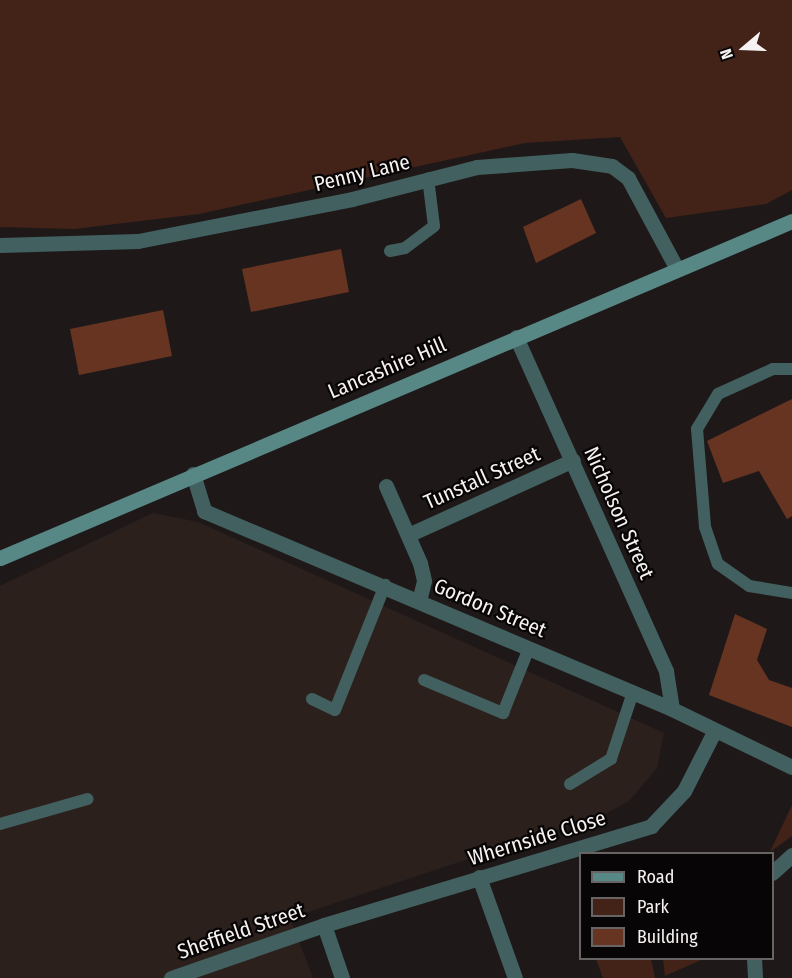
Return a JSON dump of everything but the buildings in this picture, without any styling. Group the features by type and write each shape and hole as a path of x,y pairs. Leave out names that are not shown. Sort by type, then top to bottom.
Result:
{"main road":[{"name":"Lancashire Hill","path":"0,558 792,221"}],"street":[{"name":"Penny Lane","path":"0,245 138,241 352,199 428,178 533,161 612,166 641,197 677,269"},
{"name":"Nicholson Street","path":"516,337 666,671 672,709"},
{"name":"Tunstall Street","path":"408,535 573,460"},
{"name":"Gordon Street","path":"193,474 204,511 385,585 633,692 792,766"},
{"path":"386,486 408,535 424,581 419,601"},
{"name":"Whernside Close","path":"324,925 651,826 684,790 715,730"},
{"path":"774,871 792,855"},
{"path":"479,877 515,978"},
{"path":"324,925 342,978"},
{"name":"Sheffield Street","path":"171,978 324,925"},
{"path":"754,960 755,978"}],"lane":[{"path":"390,251 405,248 434,226 428,178"},
{"path":"792,369 773,369 718,394 697,429 705,527 718,564 749,586 792,593"},
{"path":"312,699 335,710 385,585"},
{"path":"424,680 503,713 529,648"},
{"path":"570,784 611,759 633,692"},
{"path":"0,824 88,799"}],"shaded area":[{"path":"153,513 198,522 664,733 657,768 629,801 605,814 290,918 313,978 0,978 0,586"}],"green space":[{"path":"0,0 792,0 792,190 766,204 666,218 620,137 525,143 199,214 74,229 0,227"},
{"path":"792,805 792,836 770,852"},
{"path":"596,960 651,960 655,978 603,978"},
{"path":"663,960 701,960 665,976"}]}
